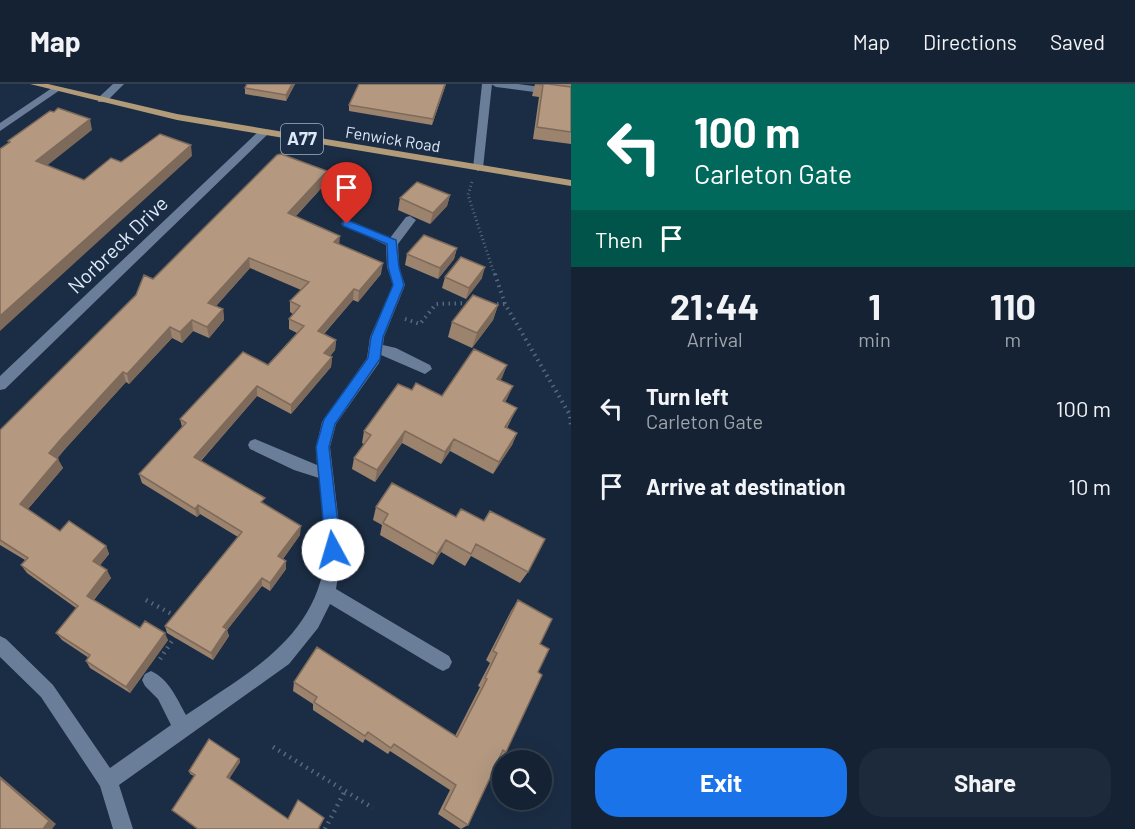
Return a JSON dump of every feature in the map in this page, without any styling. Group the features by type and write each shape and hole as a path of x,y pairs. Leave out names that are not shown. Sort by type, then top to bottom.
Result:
{"main road":[{"name":"Fenwick Road","path":"35,84 263,133 571,183"}],"street":[{"path":"102,100 119,84"},
{"path":"478,168 487,84"},
{"path":"496,84 571,94"},
{"path":"0,128 55,90"},
{"name":"Norbreck Drive","path":"0,385 263,133"},
{"path":"108,781 283,658 312,622 327,593 333,550 323,447 329,422 374,359 375,348 386,314 399,285 393,267 392,243 410,220"},
{"path":"347,224 392,243"},
{"path":"375,348 391,352 426,369"},
{"path":"255,445 299,466 325,474"},
{"path":"327,593 443,662"},
{"path":"0,645 47,692 108,781 123,829"},
{"path":"152,680 164,693 183,729"}],"path":[{"path":"478,168 468,195 505,304 570,415 571,427"},
{"path":"386,314 420,324 436,304 505,304"},
{"path":"146,600 185,621"},
{"path":"152,680 150,674 179,630"},
{"path":"273,747 373,808"},
{"path":"325,829 345,791"}],"building":[{"path":"247,84 292,84 286,95 245,88"},
{"path":"359,84 445,84 433,119 349,105"},
{"path":"535,84 571,87 571,132 537,127 543,85"},
{"path":"58,108 90,119 36,161 84,180 111,158 121,162 160,134 191,145 0,316 0,149 50,111 54,112"},
{"path":"281,154 327,171 288,213 340,236 334,242 383,263 359,291 354,289 318,331 336,340 324,353 332,357 291,405 257,386 194,457 265,498 261,502 301,526 278,556 286,561 270,583 262,578 223,627 227,629 211,653 165,626 242,532 198,505 195,509 139,474 186,423 180,419 243,352 268,365 304,326 289,319 300,306 290,301 309,282 249,258 208,303 223,309 207,327 192,320 180,332 170,327 127,374 123,372 49,453 58,459 20,504 60,531 69,521 106,546 93,561 107,570 87,596 140,628 145,621 165,633 126,687 86,661 90,655 56,633 78,606 21,565 28,558 0,540 0,430 136,295 144,275 153,279 277,155"},
{"path":"417,182 450,195 433,213 400,198"},
{"path":"424,235 457,248 440,268 407,254"},
{"path":"461,257 485,267 469,288 445,277"},
{"path":"473,295 498,305 477,333 452,322"},
{"path":"474,349 507,365 497,379 513,386 503,401 517,408 505,427 517,433 499,462 454,439 445,452 405,431 377,470 354,458 371,435 364,431 398,384 412,390 416,383 442,396"},
{"path":"392,483 456,517 461,509 484,521 490,511 545,539 528,572 476,544 471,554 446,540 437,554 383,523 388,514 376,507"},
{"path":"518,600 552,619 540,644 549,649 538,672 542,675 507,750 492,750 492,774 468,825 444,809 456,785 394,744 391,748 368,732 365,736 314,702 317,697 294,682 317,647 457,737 487,679 485,678 497,653 493,651"},
{"path":"209,739 239,759 227,777 288,819 298,800 324,818 318,829 198,829 172,810 195,775 189,771"},
{"path":"0,778 49,821 43,829 0,829"}],"route":[{"path":"333,550 323,447 329,422 374,359 377,337 399,285 393,267 392,243 347,224"}]}
